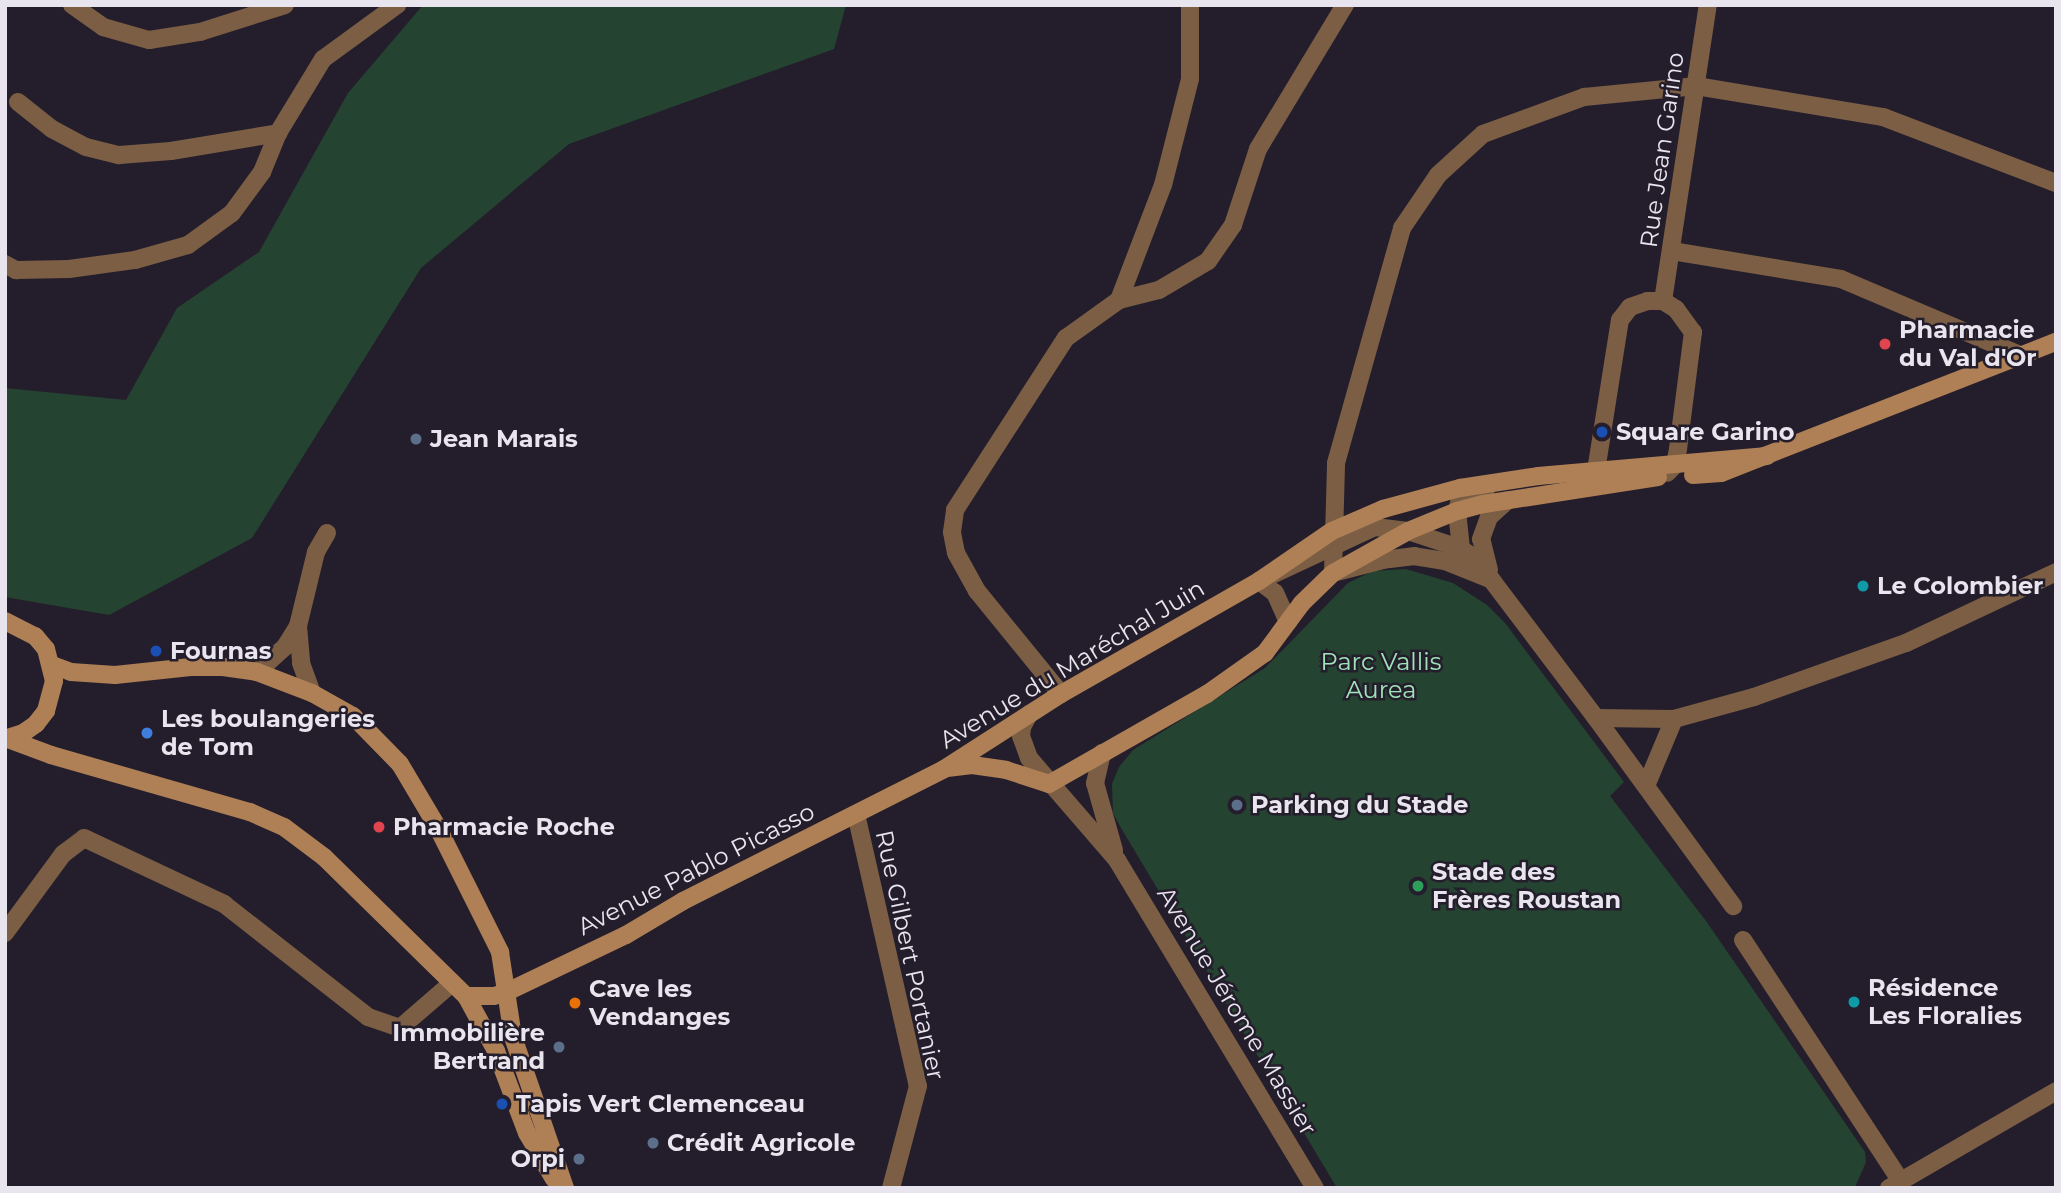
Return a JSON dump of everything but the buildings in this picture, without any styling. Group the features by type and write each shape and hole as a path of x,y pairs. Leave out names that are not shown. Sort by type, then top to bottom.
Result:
{"main road":[{"name":"Avenue du Maréchal Juin","path":"944,769 972,765 1006,770 1049,784 1233,675 1265,653 1288,622 1333,573 1408,531 1457,511 1669,471 1767,456 2055,341"},
{"name":"Avenue du Maréchal Juin","path":"944,769 1061,694 1383,509 1424,497 1538,476 1596,471 1669,471"},
{"path":"5,621 35,636 46,649 54,681 46,711 23,733 7,739"},
{"path":"52,665 93,674 136,674 191,667 223,667 257,673 312,692 353,716 400,765 438,828 500,952 513,1037 563,1188"},
{"path":"7,739 51,755 250,812 284,827 324,858 466,996 492,1043 527,1133 563,1188"},
{"name":"Avenue Pablo Picasso","path":"466,996 494,996 507,992 626,935 683,901 944,769"}],"street":[{"path":"72,5 103,27 149,40 200,32 285,5"},
{"path":"5,264 16,270 69,269 135,260 188,244 232,213 262,172 278,133 323,59 397,5"},
{"path":"1119,300 1163,184 1191,79 1190,5"},
{"path":"1061,694 977,590 956,553 952,532 955,510 1066,338 1119,300 1159,290 1208,261 1233,225 1258,149 1345,5"},
{"name":"Rue Jean Garino","path":"1664,301 1708,5"},
{"path":"1492,580 1445,561 1415,556 1383,560 1333,573 1336,463 1402,229 1438,175 1483,134 1584,97 1696,86 1883,117 2056,183"},
{"path":"18,102 52,129 86,147 119,155 171,150 278,133"},
{"path":"1672,251 1841,279 2022,356"},
{"path":"1616,483 1596,471 1620,320 1630,307 1647,301 1664,301 1687,320 1693,332 1669,471"},
{"path":"1465,568 1459,548 1457,511 1465,495 1529,482 1538,476"},
{"path":"1492,580 1482,539 1489,517 1508,500"},
{"name":"Avenue du Maréchal Juin","path":"1333,537 1375,527 1408,531"},
{"path":"1408,531 1459,548 1475,558 1733,906"},
{"path":"257,673 285,647 298,626 316,552 327,533"},
{"path":"1596,718 1674,719 1754,697 1906,643 2056,572"},
{"path":"1259,581 1275,593 1288,622"},
{"path":"298,626 301,663 312,692"},
{"name":"Avenue Jérome Massier","path":"1029,714 1021,736 1029,758 1117,860 1315,1188"},
{"path":"1646,786 1674,719"},
{"name":"Avenue Jérome Massier","path":"1102,753 1095,783 1117,860"},
{"name":"Rue Gilbert Portanier","path":"856,814 918,1086 891,1188"},
{"path":"5,933 63,854 84,838 224,904 368,1017 400,1028 452,983"},
{"path":"1743,940 1895,1184 2056,1091"}],"green space":[{"path":"423,5 846,5 834,49 569,144 421,268 252,538 109,615 5,597 5,388 126,400 177,308 259,252 348,93"},
{"name":"Stade des Frères Roustan","path":"1406,569 1453,583 1487,605 1505,623 1624,782 1610,796 1706,921 1865,1152 1866,1162 1855,1187 1337,1188 1121,828 1113,813 1112,784 1119,767 1133,750 1265,668 1348,583 1373,571"}],"place":[{"name":"Pharmacie du Val d'Or","path":"1885,344"},
{"name":"Square Garino","path":"1602,432"},
{"name":"Jean Marais","path":"416,439"},
{"name":"Le Colombier","path":"1863,586"},
{"name":"Fournas","path":"156,651"},
{"name":"Les boulangeries de Tom","path":"147,733"},
{"name":"Parking du Stade","path":"1237,805"},
{"name":"Pharmacie Roche","path":"379,827"},
{"name":"Stade des Frères Roustan","path":"1418,886"},
{"name":"Résidence Les Floralies","path":"1854,1002"},
{"name":"Cave les Vendanges","path":"575,1003"},
{"name":"Immobilière Bertrand","path":"559,1047"},
{"name":"Tapis Vert Clemenceau","path":"502,1104"},
{"name":"Crédit Agricole","path":"653,1143"},
{"name":"Orpi","path":"579,1159"}],"park label":[{"name":"Parc Vallis Aurea","path":"1381,676"}]}
